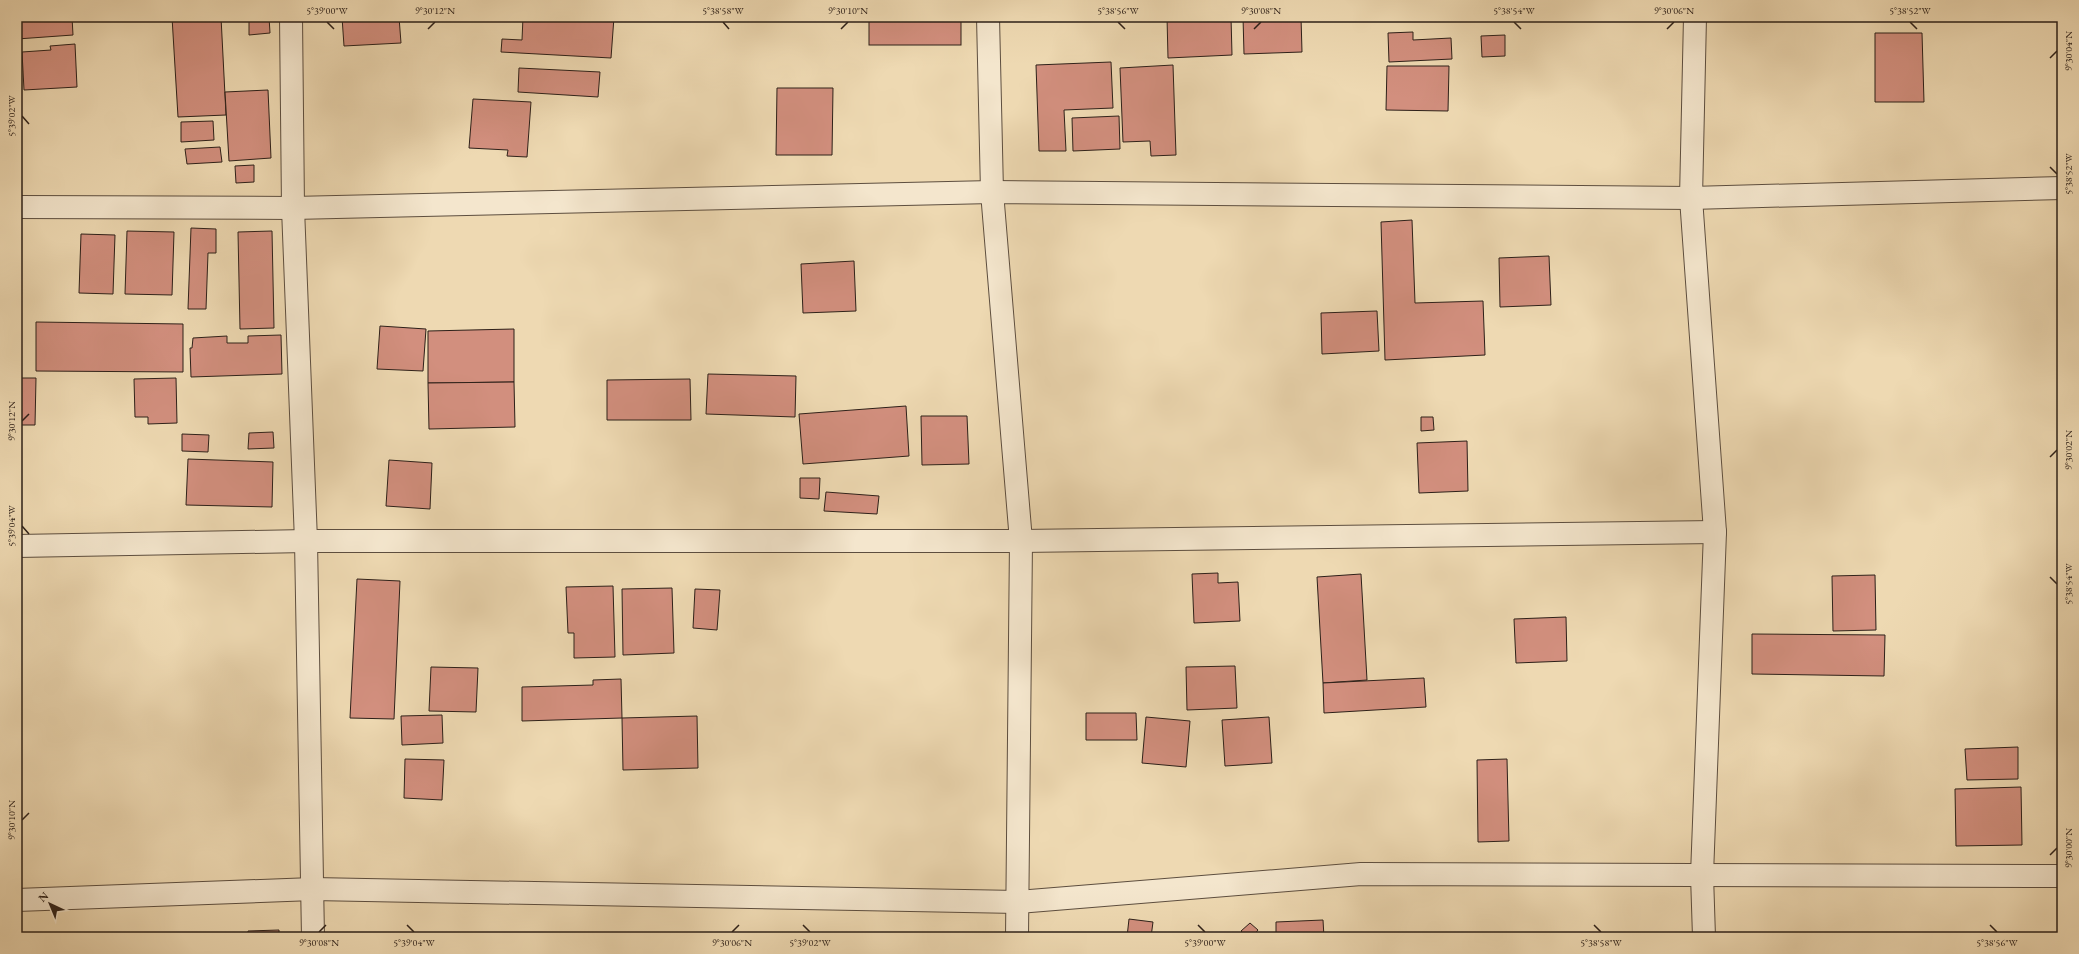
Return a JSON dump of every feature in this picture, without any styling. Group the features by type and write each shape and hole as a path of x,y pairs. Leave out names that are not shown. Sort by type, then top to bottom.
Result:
{"street":[{"path":"291,17 293,208 306,541 313,937"},
{"path":"988,17 992,192 1021,542 1017,937"},
{"path":"1695,17 1691,198 1715,532 1702,875 1704,937"},
{"path":"17,207 293,208 992,192 1691,198 2062,188"},
{"path":"17,546 306,541 1021,542 1715,532"},
{"path":"17,900 313,889 1018,902 1361,874 2062,876"}],"building":[{"path":"17,17 72,17 73,35 17,39"},
{"path":"172,17 221,17 226,115 178,117"},
{"path":"249,17 269,17 270,33 249,35"},
{"path":"342,17 399,17 401,43 344,46"},
{"path":"523,17 614,17 611,58 501,52 502,39 522,40"},
{"path":"696,17 751,17 751,20 696,20"},
{"path":"869,17 961,17 961,45 869,45"},
{"path":"1167,17 1231,17 1232,55 1168,58"},
{"path":"1243,17 1301,17 1302,52 1244,54"},
{"path":"1413,32 1413,40 1451,38 1452,59 1389,62 1388,33"},
{"path":"1875,33 1922,33 1924,102 1875,102"},
{"path":"1505,35 1505,56 1482,57 1481,36"},
{"path":"75,44 77,87 24,90 22,52 51,50 50,46"},
{"path":"1111,62 1113,108 1064,110 1066,151 1039,151 1036,65"},
{"path":"1173,65 1176,155 1151,156 1150,141 1123,142 1120,68"},
{"path":"1387,66 1449,66 1448,111 1386,110"},
{"path":"519,68 600,72 598,97 518,92"},
{"path":"777,88 833,88 832,155 776,155"},
{"path":"268,90 271,158 229,161 225,92"},
{"path":"473,99 531,102 527,157 507,156 508,150 469,148"},
{"path":"1119,116 1120,149 1073,151 1072,118"},
{"path":"213,121 214,140 181,142 181,122"},
{"path":"220,147 222,162 187,164 185,149"},
{"path":"254,165 254,182 236,183 235,166"},
{"path":"1412,220 1415,303 1483,301 1485,355 1385,360 1381,222"},
{"path":"191,228 216,229 216,253 208,253 206,309 188,309"},
{"path":"127,231 174,232 172,295 125,294"},
{"path":"272,231 274,328 240,329 238,232"},
{"path":"81,234 115,235 113,294 79,293"},
{"path":"1549,256 1551,305 1500,307 1499,258"},
{"path":"854,261 856,311 803,313 801,264"},
{"path":"1377,311 1379,351 1322,354 1321,313"},
{"path":"36,322 183,324 183,372 36,371"},
{"path":"380,326 426,329 423,371 377,369"},
{"path":"514,329 514,382 428,383 428,331"},
{"path":"281,335 282,374 191,377 190,348 192,348 193,338 227,336 227,343 248,343 248,336"},
{"path":"708,374 796,376 795,417 706,414"},
{"path":"17,378 36,378 35,425 17,425"},
{"path":"176,378 177,423 148,424 148,417 135,417 134,379"},
{"path":"690,379 691,420 607,420 607,380"},
{"path":"514,382 515,427 429,429 428,383"},
{"path":"906,406 909,456 803,464 799,414"},
{"path":"921,416 967,416 969,464 922,465"},
{"path":"1421,417 1433,417 1434,430 1421,431"},
{"path":"273,432 274,448 248,449 249,433"},
{"path":"182,434 209,435 208,452 182,451"},
{"path":"1467,441 1468,491 1419,493 1417,443"},
{"path":"188,459 273,462 272,507 186,505"},
{"path":"389,460 432,463 430,509 386,506"},
{"path":"800,478 820,478 819,499 800,498"},
{"path":"826,492 879,496 877,514 824,511"},
{"path":"1218,573 1218,583 1238,582 1240,621 1194,623 1192,574"},
{"path":"1361,574 1367,680 1323,683 1317,577"},
{"path":"1875,575 1876,630 1833,631 1832,576"},
{"path":"357,579 400,581 394,719 350,718"},
{"path":"613,586 615,657 574,658 574,633 568,633 566,587"},
{"path":"672,588 674,653 623,655 622,589"},
{"path":"695,589 720,590 717,630 693,628"},
{"path":"1566,617 1567,661 1516,663 1514,619"},
{"path":"1752,634 1885,635 1884,676 1752,674"},
{"path":"1235,666 1237,708 1187,710 1186,667"},
{"path":"431,667 478,668 476,712 429,711"},
{"path":"1424,678 1426,707 1324,713 1323,683"},
{"path":"621,679 622,718 522,721 522,687 593,685 593,680"},
{"path":"1086,713 1136,713 1137,740 1086,740"},
{"path":"442,715 443,743 402,745 401,716"},
{"path":"697,716 698,768 623,770 622,718"},
{"path":"1146,717 1190,721 1186,767 1142,763"},
{"path":"1269,717 1272,763 1225,766 1222,720"},
{"path":"2018,747 2018,779 1967,780 1965,749"},
{"path":"405,759 444,760 442,800 404,798"},
{"path":"1507,759 1509,841 1478,842 1477,760"},
{"path":"2021,787 2022,845 1956,846 1955,789"},
{"path":"1129,919 1153,922 1151,937 1127,937"},
{"path":"1323,920 1324,937 1276,936 1276,922"},
{"path":"1250,923 1258,930 1252,937 1247,937 1241,931"},
{"path":"279,930 279,937 248,937 248,931"}]}
